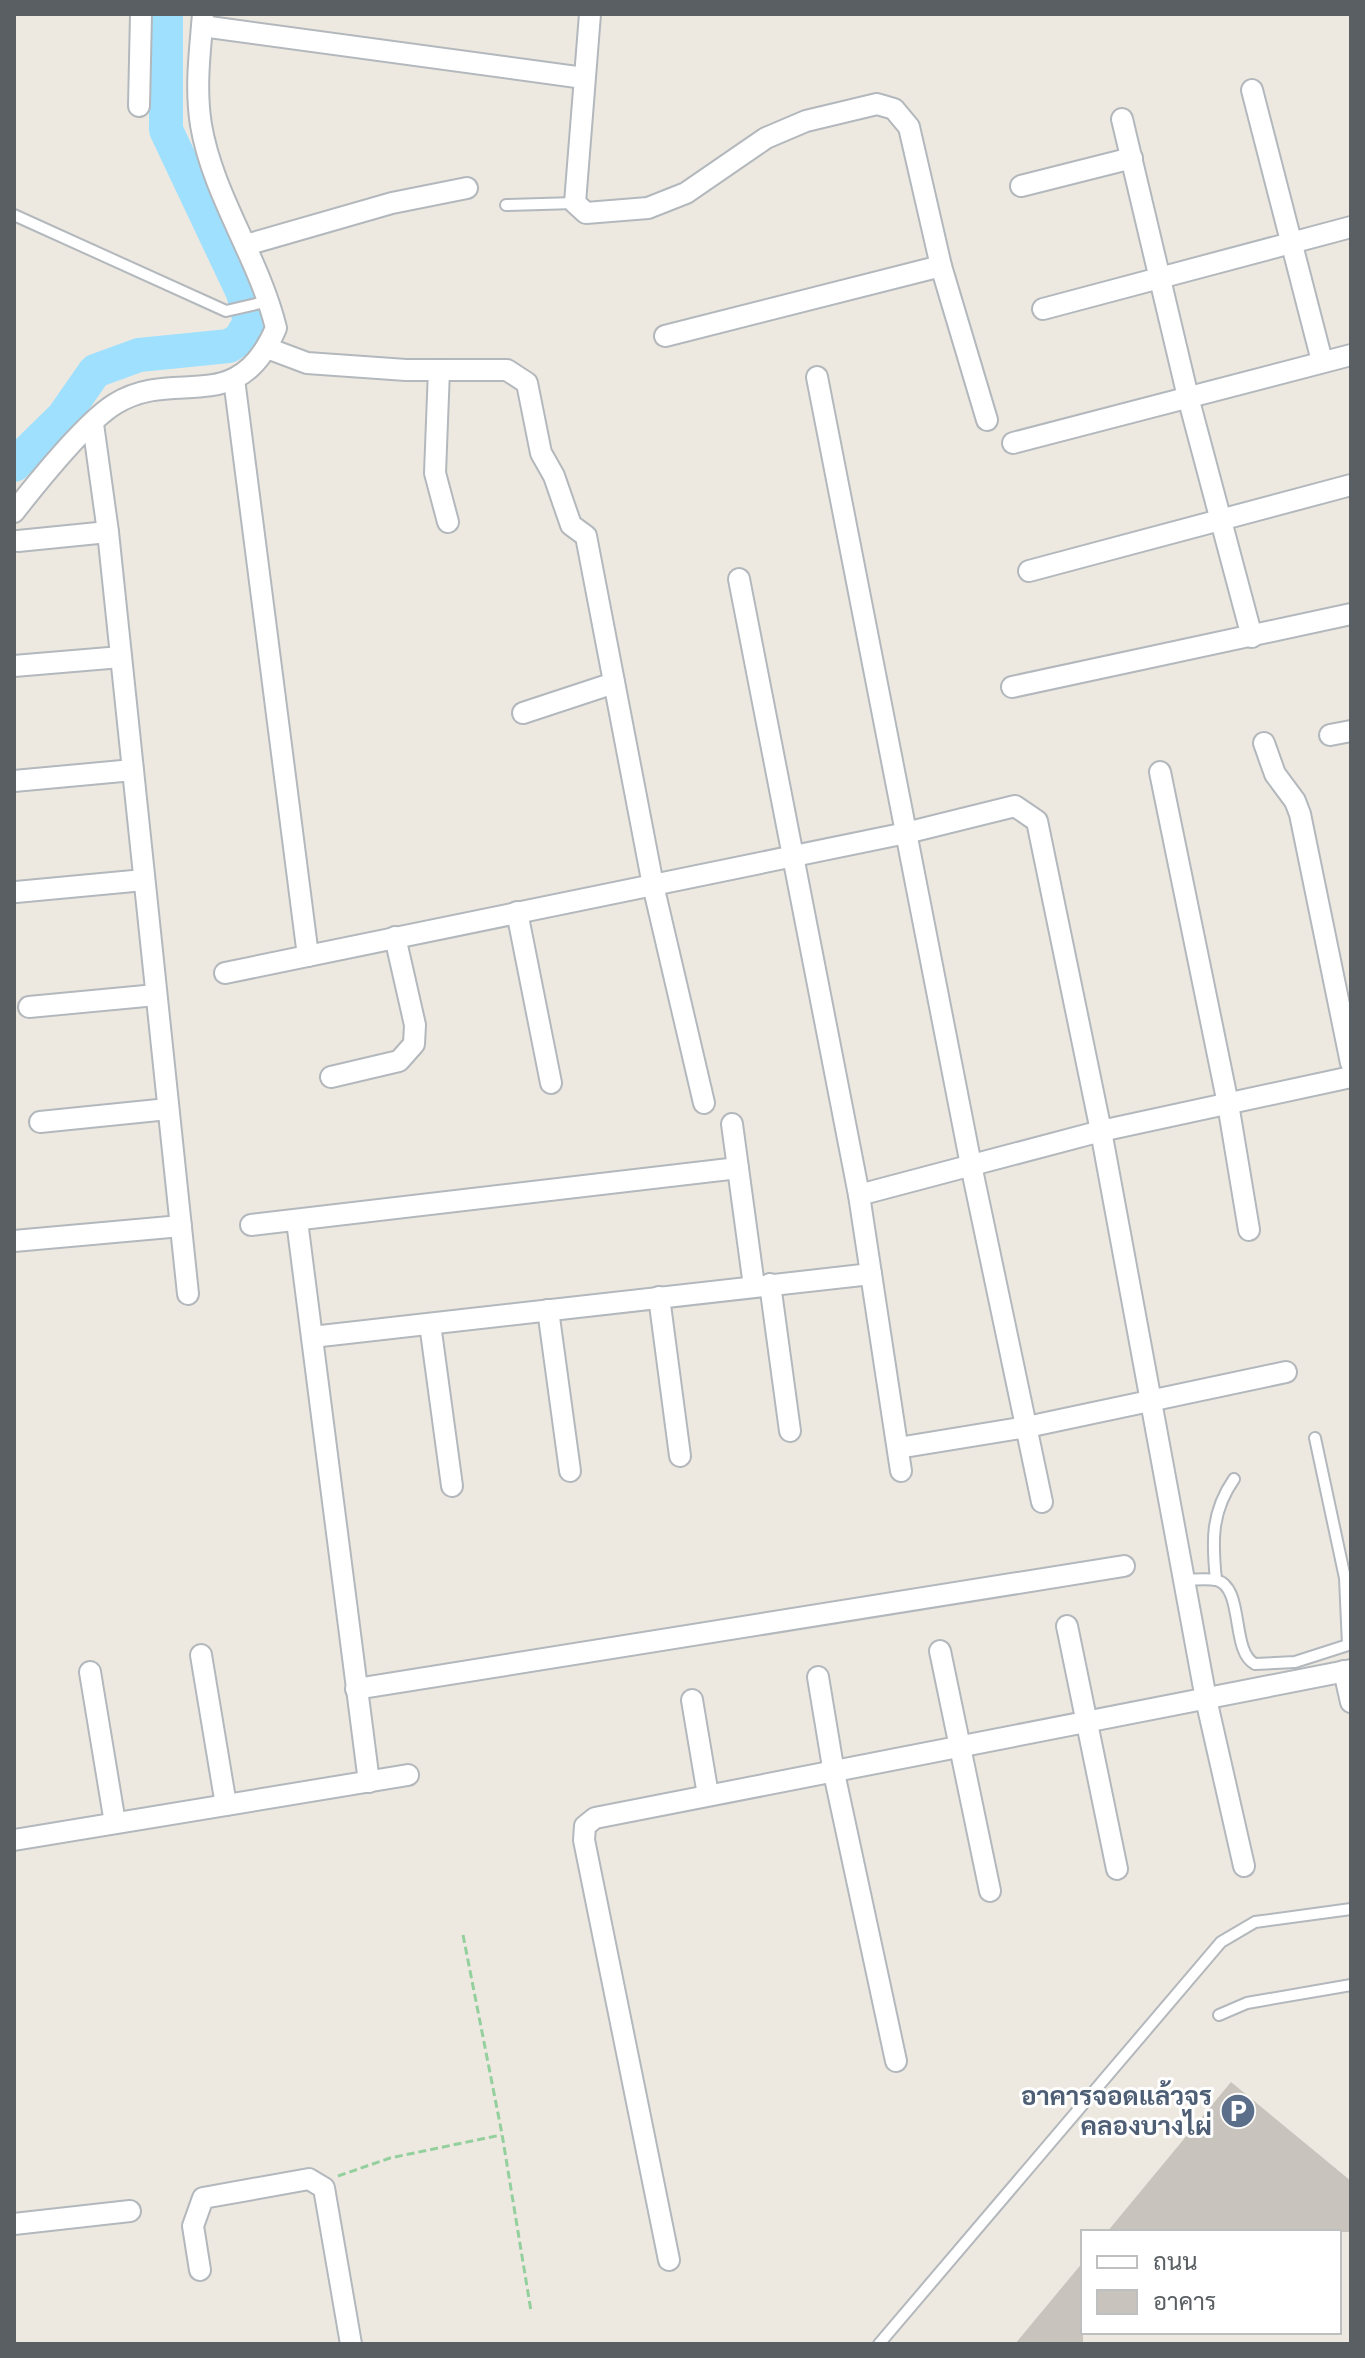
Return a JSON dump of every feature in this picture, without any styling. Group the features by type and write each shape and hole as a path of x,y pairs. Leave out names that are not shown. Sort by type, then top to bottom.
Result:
{"street":[{"path":"139,106 141,14"},
{"path":"590,14 575,203 586,213 648,208 686,193 766,138 806,121 877,104 894,109 909,127 941,266 987,420"},
{"path":"14,512 93,424 115,404 147,393 197,389 234,379 257,364 276,328 246,245 211,163 202,127 197,87 203,20 584,78"},
{"path":"1252,90 1322,361"},
{"path":"1122,119 1188,397 1252,637"},
{"path":"1021,186 1132,158"},
{"path":"246,245 392,203 467,188"},
{"path":"1043,309 1351,227"},
{"path":"665,336 941,266"},
{"path":"267,348 307,363 507,370 527,383 541,453 554,476 571,525 586,536 653,885 704,1103"},
{"path":"1013,443 1351,355"},
{"path":"439,370 435,473 448,522"},
{"path":"817,377 971,1165 1042,1502"},
{"path":"234,379 308,956"},
{"path":"93,424 108,532 188,1294"},
{"path":"1029,571 1351,485"},
{"path":"18,541 108,532"},
{"path":"739,579 859,1195 901,1471"},
{"path":"1012,687 1351,614"},
{"path":"14,666 121,657"},
{"path":"523,713 614,683"},
{"path":"1330,735 1351,731"},
{"path":"1264,743 1275,774 1295,801 1300,814 1351,1063"},
{"path":"14,781 133,770"},
{"path":"1160,772 1228,1104 1249,1230"},
{"path":"225,973 906,833 1015,806 1037,821 1101,1131 1206,1699 1244,1866"},
{"path":"16,892 144,880"},
{"path":"517,912 551,1083"},
{"path":"331,1077 399,1061 414,1044 415,1025 395,937"},
{"path":"29,1007 156,995"},
{"path":"859,1195 1101,1131 1351,1077"},
{"path":"40,1122 168,1109"},
{"path":"732,1124 790,1431"},
{"path":"251,1225 738,1168"},
{"path":"297,1221 369,1782"},
{"path":"14,1241 181,1226"},
{"path":"312,1337 871,1274"},
{"path":"659,1297 680,1456"},
{"path":"548,1310 570,1471"},
{"path":"430,1324 452,1486"},
{"path":"898,1448 1027,1427 1286,1372"},
{"path":"356,1689 1124,1566"},
{"path":"1067,1626 1117,1869"},
{"path":"940,1651 990,1891"},
{"path":"201,1655 226,1805"},
{"path":"669,2260 584,1840 585,1826 595,1818 1348,1670 1351,1702"},
{"path":"90,1672 115,1823"},
{"path":"818,1677 834,1773 896,2061"},
{"path":"692,1700 708,1795"},
{"path":"14,1840 408,1775"},
{"path":"200,2270 193,2226 203,2198 309,2179 319,2182 324,2188 351,2344"},
{"path":"14,2224 130,2211"}],"lane":[{"path":"506,205 575,203"},
{"path":"14,215 226,311 266,302"},
{"path":"1184,1580 1216,1580 1230,1591 1245,1656 1255,1664 1295,1662 1348,1645 1345,1578 1315,1438"},
{"path":"1216,1580 1213,1527 1224,1493 1234,1479"},
{"path":"879,2344 1221,1942 1255,1922 1351,1909"},
{"path":"1219,2015 1247,2003 1351,1985"}],"path":[{"path":"463,1935 502,2134 531,2311"},
{"path":"319,2182 390,2158 502,2134"}],"building":[{"path":"1231,2082 1351,2181 1351,2232 1109,2230"},
{"path":"1081,2264 1083,2344 1015,2344"}],"waterway":[{"path":"14,465 63,417 95,371 139,355 229,346 240,339 250,322 243,293 166,130 166,14"}],"place":[{"name":"อาคารจอดแล้วจร คลองบางไผ่","path":"1238,2111"}]}
